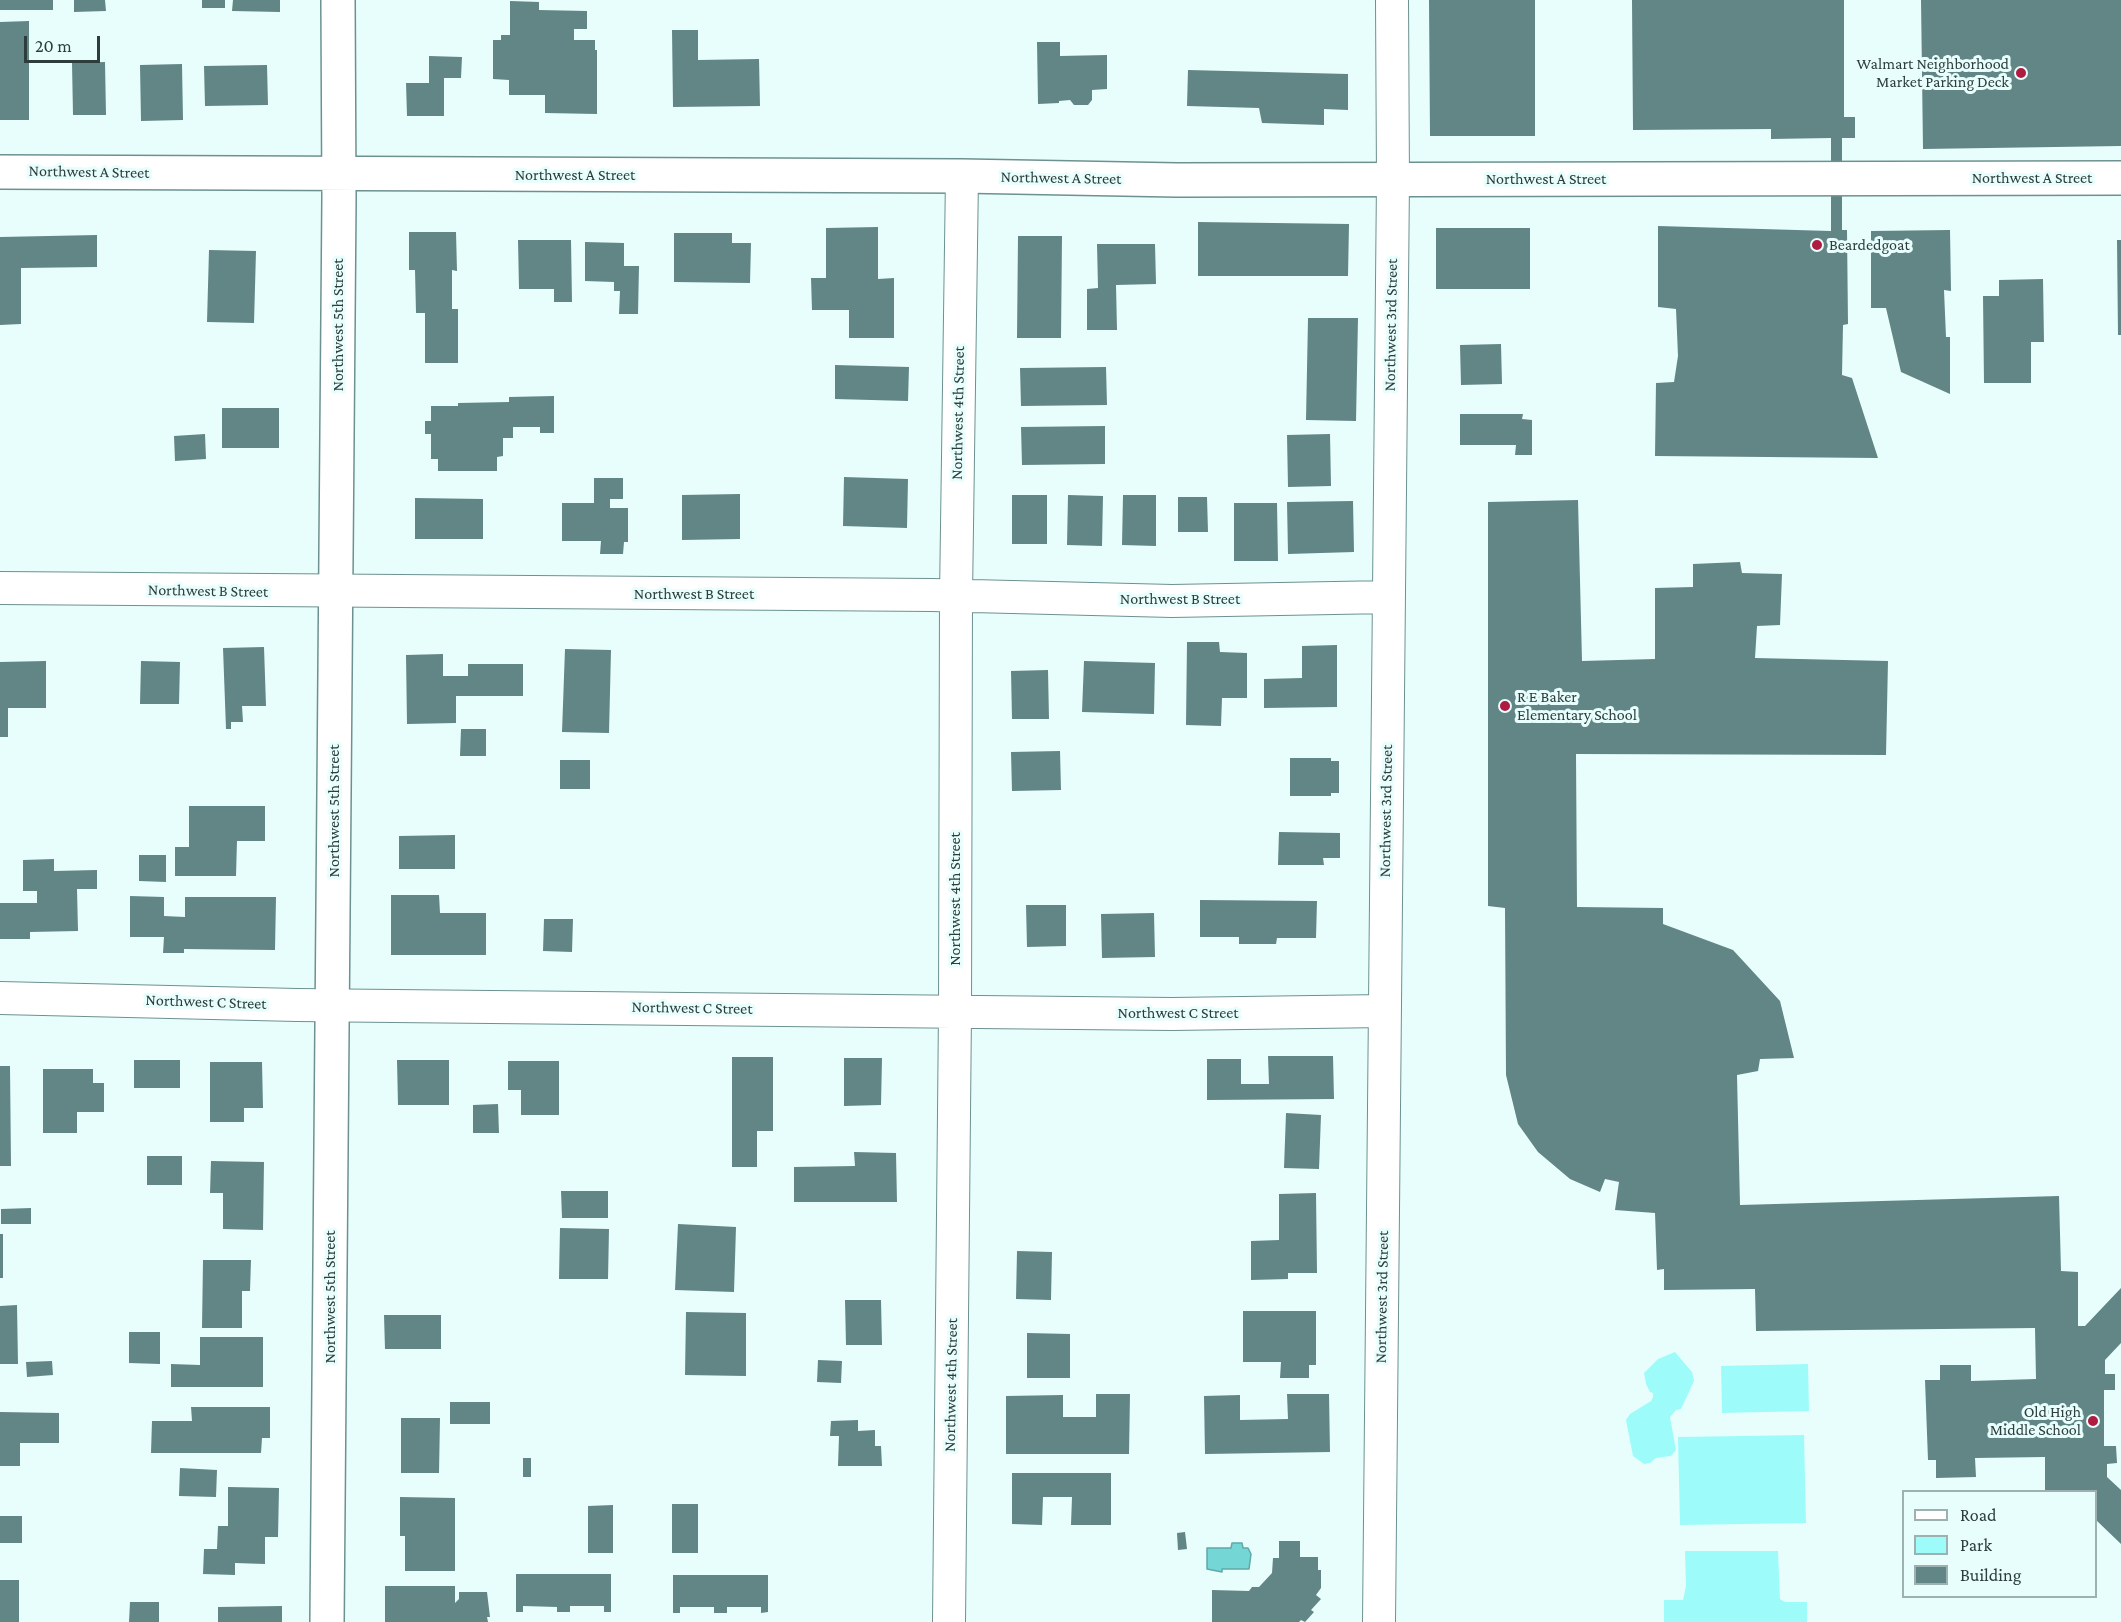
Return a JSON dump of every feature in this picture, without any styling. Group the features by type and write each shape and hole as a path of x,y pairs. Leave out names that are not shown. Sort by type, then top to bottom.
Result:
{"street":[{"name":"Northwest 5th Street","path":"327,1622 339,175 338,0"},
{"name":"Northwest 3rd Street","path":"1379,1622 1393,180 1392,0"},
{"name":"Northwest A Street","path":"0,172 962,176 1177,180 2121,178"},
{"name":"Northwest 4th Street","path":"949,1622 955,1011 956,596 962,176"},
{"name":"Northwest B Street","path":"0,588 956,596 1172,601 1388,597"},
{"name":"Northwest C Street","path":"0,999 1172,1014 1385,1011"}],"green space":[{"path":"1675,1352 1692,1372 1694,1381 1681,1409 1676,1410 1670,1417 1676,1450 1671,1456 1656,1458 1644,1464 1633,1456 1626,1420 1630,1414 1651,1401 1653,1397 1653,1393 1646,1384 1644,1373 1658,1359"},
{"path":"1808,1364 1809,1411 1722,1413 1721,1366"},
{"path":"1804,1435 1806,1523 1680,1525 1678,1437"},
{"path":"1685,1551 1778,1551 1780,1599 1785,1602 1807,1602 1807,1622 1664,1622 1664,1600 1683,1600 1686,1586"}],"shaded area":[{"path":"1232,1543 1242,1543 1243,1548 1248,1548 1251,1554 1249,1569 1222,1569 1222,1572 1207,1569 1207,1548 1231,1548"}],"building":[{"path":"0,0 53,0 53,10 0,10"},
{"path":"74,0 105,0 106,11 74,12"},
{"path":"202,0 225,0 225,8 202,8"},
{"path":"233,0 280,0 280,12 232,11"},
{"path":"1429,0 1535,0 1535,136 1430,136"},
{"path":"1632,0 1844,0 1844,117 1855,117 1855,138 1842,138 1842,230 1847,230 1848,324 1843,325 1842,375 1852,378 1878,458 1655,456 1656,383 1674,382 1678,356 1676,309 1658,307 1658,226 1831,231 1831,138 1771,139 1771,129 1633,130"},
{"name":"Walmart Neighborhood Market Parking Deck","path":"1921,0 2121,0 2121,146 1923,149"},
{"path":"510,1 539,2 539,10 587,11 587,29 574,29 574,40 595,40 597,114 545,113 545,95 509,95 509,80 493,79 493,40 501,40 501,35 510,35"},
{"path":"29,21 29,120 0,120 0,22"},
{"path":"672,30 698,30 698,60 759,59 760,106 673,107"},
{"path":"1037,42 1060,42 1060,56 1107,55 1107,89 1092,90 1092,100 1088,105 1074,105 1070,100 1038,104"},
{"path":"429,56 462,57 461,78 444,78 444,116 407,116 406,83 429,83"},
{"path":"105,62 106,115 73,115 72,63"},
{"path":"182,64 183,120 141,121 140,65"},
{"path":"267,65 268,105 205,106 204,66"},
{"path":"1188,70 1348,74 1348,110 1324,109 1324,125 1262,123 1259,108 1187,106"},
{"path":"1198,222 1349,224 1348,276 1198,276"},
{"path":"878,227 878,279 894,278 894,338 849,338 849,310 812,310 811,278 826,278 826,228"},
{"path":"1436,228 1530,228 1530,289 1436,289"},
{"path":"1950,230 1951,291 1944,290 1946,337 1950,337 1950,394 1901,372 1886,308 1871,308 1871,231"},
{"path":"409,232 456,232 457,271 452,270 452,309 458,309 458,363 425,363 425,313 416,313 415,270 409,270"},
{"path":"674,233 732,233 732,243 751,243 750,283 674,282"},
{"path":"97,235 97,267 21,268 21,324 0,325 0,237"},
{"path":"1018,236 1062,236 1061,338 1017,338"},
{"path":"518,240 571,240 572,302 554,302 554,289 519,289"},
{"path":"2117,240 2121,240 2121,335 2118,335"},
{"path":"585,242 624,243 624,266 639,266 638,314 619,314 620,291 614,291 614,282 585,281"},
{"path":"1097,244 1155,244 1156,284 1116,285 1117,330 1087,330 1087,289 1098,288"},
{"path":"209,250 256,251 254,323 207,322"},
{"path":"2043,279 2044,342 2031,342 2031,383 1984,383 1983,296 1999,296 1999,280"},
{"path":"1308,318 1358,318 1356,421 1306,420"},
{"path":"1501,344 1502,384 1461,385 1460,345"},
{"path":"835,365 909,367 908,401 835,399"},
{"path":"1106,367 1107,405 1021,406 1020,368"},
{"path":"554,396 554,433 540,433 540,427 513,427 513,438 503,438 503,456 497,457 497,471 438,471 438,459 431,459 431,434 425,434 425,421 431,421 431,406 509,402 509,397"},
{"path":"222,408 279,408 279,448 222,448"},
{"path":"1460,414 1523,414 1522,419 1532,420 1532,455 1515,455 1516,445 1460,445"},
{"path":"1105,426 1105,464 1022,465 1021,427"},
{"path":"205,434 206,459 175,461 174,436"},
{"path":"1330,434 1331,486 1288,487 1287,435"},
{"path":"844,477 908,479 907,528 843,526"},
{"path":"594,478 623,478 623,499 610,499 610,508 628,508 628,542 624,542 623,554 600,554 601,541 562,541 562,503 594,503"},
{"path":"740,494 740,539 682,540 682,495"},
{"path":"1012,495 1047,495 1047,544 1012,544"},
{"path":"1068,495 1103,496 1102,546 1067,545"},
{"path":"1123,495 1156,495 1156,546 1122,545"},
{"path":"1178,497 1207,497 1208,532 1178,532"},
{"path":"415,498 483,499 483,539 415,539"},
{"path":"1578,500 1582,661 1655,659 1655,588 1693,587 1693,564 1740,562 1742,573 1782,574 1780,625 1757,626 1755,658 1888,661 1886,755 1576,754 1577,907 1663,908 1663,924 1733,950 1780,1001 1794,1058 1760,1059 1758,1071 1737,1075 1740,1205 2059,1196 2061,1271 2078,1272 2078,1326 2085,1326 2121,1288 2121,1343 2105,1360 2105,1374 2115,1374 2115,1390 2104,1390 2104,1446 2116,1446 2117,1463 2107,1464 2107,1477 2121,1490 2121,1544 2097,1521 2097,1490 2045,1490 2045,1457 1975,1458 1976,1477 1936,1478 1936,1460 1928,1460 1925,1380 1940,1380 1940,1365 1971,1365 1971,1381 2036,1379 2035,1328 1756,1331 1755,1289 1664,1290 1664,1269 1657,1270 1655,1213 1615,1210 1619,1182 1605,1179 1600,1192 1570,1179 1538,1152 1518,1124 1506,1075 1505,908 1488,906 1488,502"},
{"path":"1353,501 1354,552 1288,554 1287,502"},
{"path":"1234,503 1277,503 1278,561 1234,561"},
{"path":"1187,642 1219,642 1220,652 1247,653 1247,698 1222,698 1221,726 1186,725"},
{"path":"1337,645 1337,707 1264,708 1264,679 1302,678 1302,646"},
{"path":"264,647 266,706 242,706 243,722 231,722 231,729 226,729 223,648"},
{"path":"565,649 611,650 609,733 562,732"},
{"path":"443,654 443,676 468,676 468,664 523,664 523,696 456,696 456,723 407,724 406,655"},
{"path":"46,661 46,708 8,708 8,737 0,737 0,662"},
{"path":"141,661 180,662 179,704 140,704"},
{"path":"1084,661 1155,663 1154,714 1082,712"},
{"path":"1048,670 1049,719 1012,719 1011,671"},
{"path":"461,729 486,729 486,756 460,756"},
{"path":"1060,751 1061,790 1012,791 1011,752"},
{"path":"1290,758 1331,758 1331,761 1339,761 1339,793 1331,793 1331,796 1290,796"},
{"path":"560,760 590,760 590,789 560,789"},
{"path":"189,806 265,806 265,841 237,841 236,876 175,876 175,847 189,847"},
{"path":"1279,832 1340,833 1340,858 1323,858 1324,865 1278,865"},
{"path":"455,835 455,869 399,869 399,836"},
{"path":"139,855 166,855 166,882 139,881"},
{"path":"54,859 54,871 97,870 97,889 77,889 78,931 30,932 30,939 0,939 0,903 37,903 37,891 23,891 23,860"},
{"path":"391,895 439,895 440,913 486,913 486,955 391,955"},
{"path":"130,896 164,897 164,916 185,917 185,897 276,897 275,950 184,949 184,953 163,953 164,937 130,937"},
{"path":"1200,900 1317,901 1316,938 1277,938 1276,944 1239,944 1239,937 1200,937"},
{"path":"1026,905 1066,905 1066,946 1027,947"},
{"path":"1154,913 1155,957 1102,958 1101,914"},
{"path":"544,919 573,919 572,952 543,951"},
{"path":"1268,1056 1333,1056 1334,1099 1207,1100 1207,1059 1241,1059 1241,1084 1269,1084"},
{"path":"732,1057 773,1057 773,1131 757,1131 757,1167 732,1167"},
{"path":"844,1058 882,1058 881,1105 844,1106"},
{"path":"134,1060 180,1060 180,1088 134,1088"},
{"path":"397,1060 449,1060 449,1105 398,1105"},
{"path":"508,1061 559,1061 559,1115 521,1115 521,1090 508,1090"},
{"path":"210,1062 262,1062 263,1108 244,1108 244,1122 210,1122"},
{"path":"0,1066 10,1066 11,1166 0,1166"},
{"path":"43,1069 93,1069 93,1083 104,1083 104,1112 77,1112 77,1133 43,1133"},
{"path":"498,1104 499,1133 473,1133 473,1105"},
{"path":"1286,1113 1321,1115 1319,1169 1284,1168"},
{"path":"854,1152 896,1153 897,1202 794,1202 794,1167 855,1166"},
{"path":"147,1156 182,1156 182,1185 147,1185"},
{"path":"211,1161 264,1162 263,1230 223,1229 223,1193 210,1193"},
{"path":"561,1191 608,1191 608,1218 562,1218"},
{"path":"1316,1193 1317,1273 1288,1273 1288,1279 1251,1280 1251,1241 1279,1240 1279,1194"},
{"path":"31,1208 31,1224 1,1224 1,1209"},
{"path":"678,1224 736,1227 734,1292 675,1290"},
{"path":"560,1228 609,1229 608,1279 559,1279"},
{"path":"0,1234 3,1234 3,1278 0,1278"},
{"path":"1017,1251 1052,1252 1051,1300 1016,1299"},
{"path":"203,1260 251,1260 250,1291 242,1291 242,1328 202,1328"},
{"path":"845,1300 881,1300 882,1345 846,1345"},
{"path":"17,1305 18,1364 0,1364 0,1306"},
{"path":"1243,1311 1316,1311 1316,1365 1309,1365 1309,1378 1280,1378 1281,1362 1243,1362"},
{"path":"686,1312 746,1313 746,1376 685,1375"},
{"path":"384,1315 441,1315 441,1349 385,1349"},
{"path":"129,1332 160,1332 160,1364 129,1363"},
{"path":"1027,1333 1070,1334 1070,1378 1027,1378"},
{"path":"200,1337 263,1337 263,1387 171,1387 171,1364 200,1365"},
{"path":"818,1360 842,1361 841,1383 817,1382"},
{"path":"52,1361 53,1375 27,1377 26,1362"},
{"path":"1096,1394 1130,1394 1129,1454 1006,1454 1006,1396 1063,1395 1063,1417 1096,1417"},
{"path":"1287,1394 1329,1394 1330,1452 1205,1454 1204,1396 1240,1395 1240,1420 1288,1419"},
{"path":"450,1402 490,1402 490,1424 450,1424"},
{"path":"191,1407 270,1407 270,1438 262,1438 261,1453 151,1453 152,1421 192,1421"},
{"path":"0,1412 59,1413 59,1443 20,1443 20,1466 0,1466"},
{"path":"401,1418 440,1418 439,1473 401,1473"},
{"path":"858,1420 858,1431 875,1430 875,1446 881,1446 882,1466 838,1466 839,1436 830,1436 831,1421"},
{"path":"523,1458 531,1458 531,1477 523,1477"},
{"path":"180,1468 217,1470 216,1497 179,1496"},
{"path":"1012,1473 1111,1473 1111,1525 1071,1525 1072,1497 1043,1497 1042,1525 1012,1524"},
{"path":"228,1487 279,1488 278,1537 265,1537 265,1564 235,1563 235,1575 203,1574 204,1549 217,1549 218,1526 228,1526"},
{"path":"400,1497 455,1498 455,1571 405,1571 405,1536 400,1536"},
{"path":"672,1504 698,1504 698,1553 672,1553"},
{"path":"613,1505 613,1553 588,1553 588,1506"},
{"path":"0,1516 22,1516 22,1543 0,1543"},
{"path":"1185,1532 1187,1549 1178,1550 1177,1533"},
{"path":"1279,1541 1300,1541 1300,1557 1318,1557 1321,1588 1316,1595 1321,1599 1311,1610 1314,1612 1305,1622 1301,1620 1299,1622 1212,1622 1212,1590 1249,1591 1252,1587 1259,1587 1272,1573 1273,1558 1279,1558"},
{"path":"516,1574 611,1574 611,1612 604,1612 604,1606 570,1606 570,1612 557,1612 557,1607 523,1606 523,1612 516,1612"},
{"path":"673,1575 768,1575 768,1612 761,1613 761,1607 727,1607 727,1613 714,1613 714,1607 680,1607 680,1613 673,1613"},
{"path":"0,1580 19,1580 19,1622 0,1622"},
{"path":"385,1586 455,1586 455,1603 459,1599 459,1592 487,1592 490,1617 487,1617 488,1622 385,1622"},
{"path":"130,1602 159,1602 159,1622 129,1622"},
{"path":"282,1606 282,1622 218,1622 218,1607"}],"place":[{"name":"Walmart Neighborhood Market Parking Deck","path":"2021,73"},
{"name":"Beardedgoat","path":"1817,245"},
{"name":"R E Baker Elementary School","path":"1505,706"},
{"name":"Old High Middle School","path":"2093,1421"}]}
